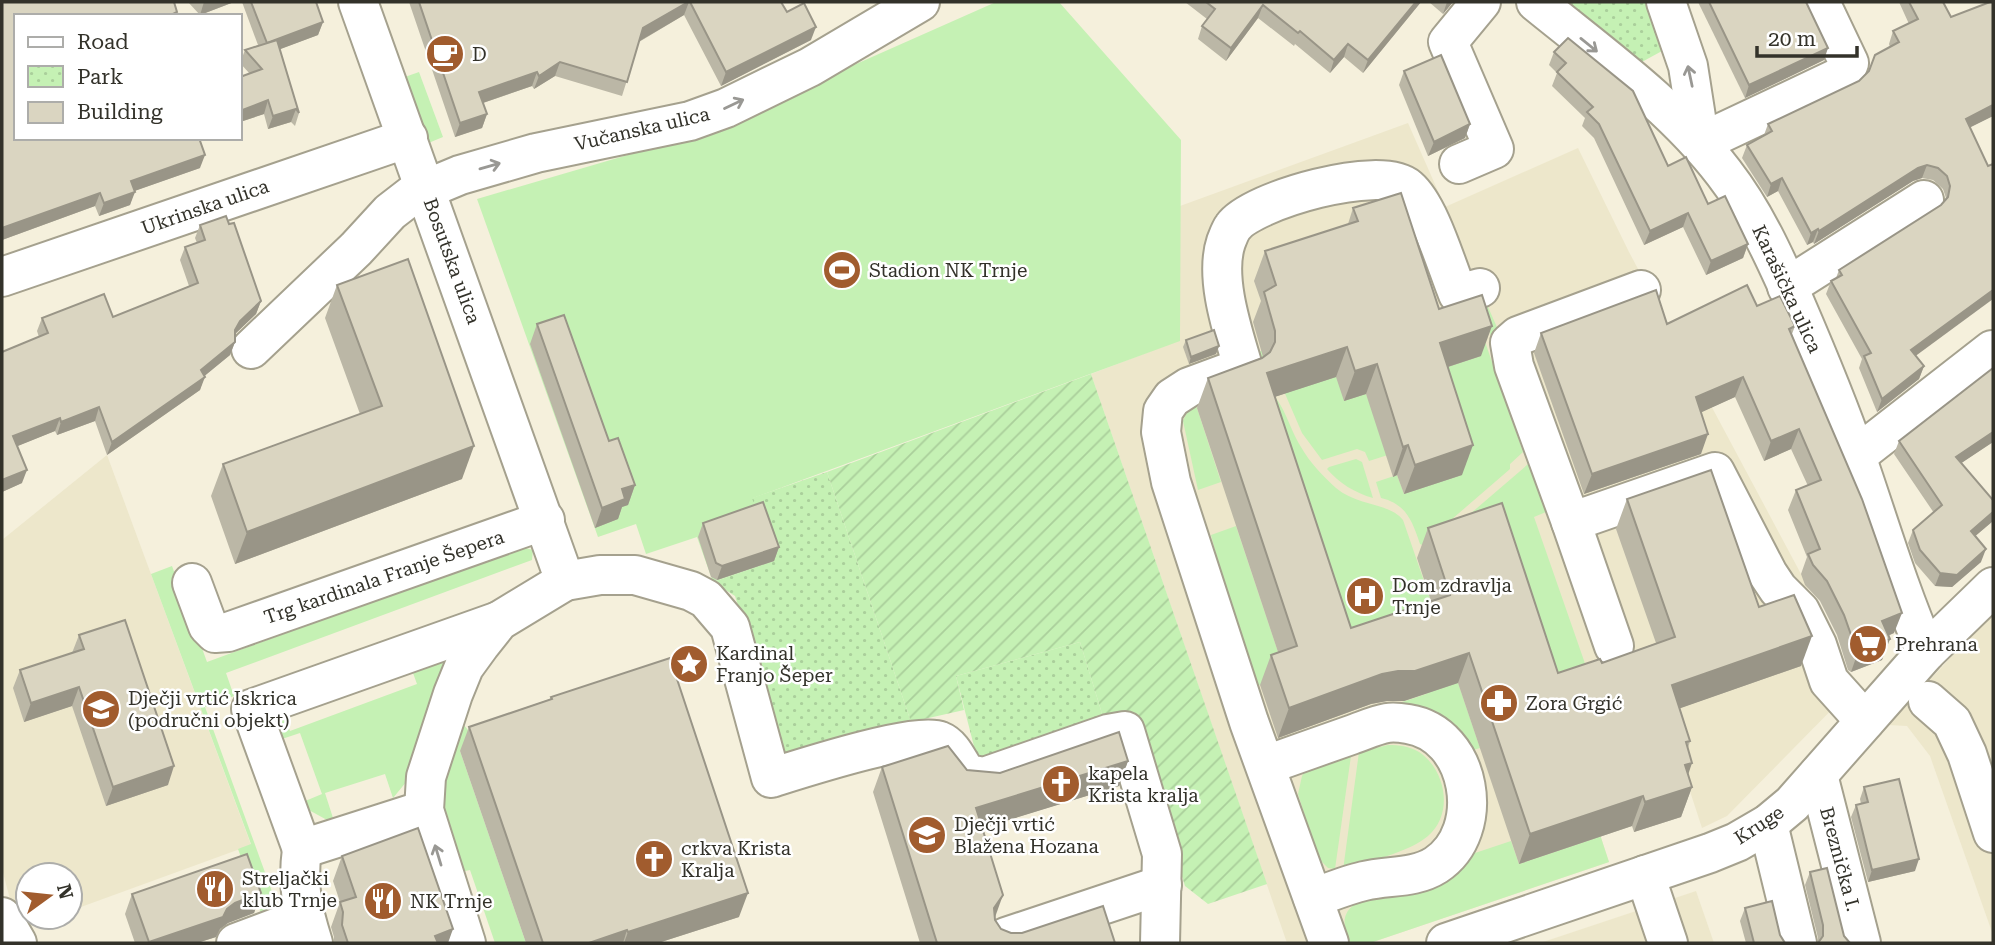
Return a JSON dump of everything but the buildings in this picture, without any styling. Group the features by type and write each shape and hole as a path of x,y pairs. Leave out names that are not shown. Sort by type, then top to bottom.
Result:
{"street":[{"name":"Bosutska ulica","path":"358,2 545,520"},
{"name":"Vučanska ulica","path":"251,349 356,249 390,212 402,201 426,188 536,153 679,124 726,108 810,67 920,2"},
{"path":"1459,164 1494,149 1448,42 1481,2"},
{"name":"Karašička ulica","path":"1536,2 1664,108 1700,143 1748,205 1818,356 1856,456 1900,591 1926,652"},
{"path":"1666,2 1688,66 1700,143 1844,75 1849,63 1820,2"},
{"name":"Ukrinska ulica","path":"2,277 408,138"},
{"path":"1329,943 1249,722 1171,482 1161,432 1163,411 1172,398 1189,387 1243,367 1224,287 1225,244 1233,226 1258,209 1314,188 1386,179 1406,187 1426,214 1458,294 1480,288"},
{"path":"1787,287 1924,200"},
{"path":"1614,646 1514,366 1510,343 1518,336 1641,290"},
{"path":"1856,456 1992,350"},
{"path":"1570,522 1716,472 1768,574 1778,589 1800,611 1829,681 1866,721"},
{"path":"545,520 565,581"},
{"name":"Trg kardinala Franje Šepera","path":"192,583 208,626 215,633 228,632 545,520"},
{"path":"236,943 309,930 300,897 298,875 302,849 251,709 499,621 565,581 600,575 635,575 691,591 706,599 730,627 771,778 856,753 925,739 938,740 947,745 967,774 984,777 1125,731 1162,854 1160,943"},
{"name":"Kruge","path":"1446,943 1737,842 1768,824 1792,804 1926,652 1993,587"},
{"path":"467,943 425,810 426,777 464,667 499,621"},
{"path":"1928,701 1952,722 1967,754 1993,833"},
{"path":"1266,765 1387,723 1409,724 1429,731 1443,742 1454,755 1462,774 1468,803 1468,820 1459,841 1448,856 1434,867 1414,875 1366,880 1314,898"},
{"name":"Breznička I.","path":"1818,775 1861,943"},
{"path":"302,849 425,810"},
{"path":"1768,824 1797,943"},
{"path":"1644,875 1668,943"},
{"path":"1006,937 1162,885"},
{"path":"2,917 17,943"}],"shaded area":[{"name":"Dom zdravlja Trnje","path":"1408,123 1445,207 1578,148 1629,252 1801,574 1855,686 1727,816 1702,828 1667,721 1552,688 1609,862 1370,943 1287,943 1091,374 1180,340 1180,206"},
{"name":"Dječji vrtić Iskrica (područni objekt)","path":"107,455 251,845 84,906 84,861 14,861 14,914 2,869 2,540"},
{"path":"1993,612 1993,935 1930,756 1907,726 1888,725"},
{"path":"1696,891 1714,943 1540,943"}],"green space":[{"name":"Stadion NK Trnje","path":"996,2 1059,2 1181,140 1180,341 753,498 774,561 713,582 697,537 646,554 636,524 598,537 477,199 696,135"},
{"path":"1561,2 1653,2 1665,43 1662,51 1640,63"},
{"path":"419,72 443,137 426,144 402,78"},
{"path":"1485,300 1503,341 1558,507 1534,517 1589,675 1552,688 1609,862 1370,943 1350,943 1345,920 1348,911 1358,902 1466,856 1511,841 1519,864 1593,839 1427,551 1534,459 1479,302"},
{"path":"1481,330 1523,452 1510,464 1510,469 1422,545 1407,514 1397,504 1381,498 1376,482 1397,475 1404,494 1429,373"},
{"path":"1267,349 1326,366 1366,394 1391,454 1369,461 1365,452 1357,449 1322,460 1302,433 1283,389 1255,353"},
{"path":"1091,374 1267,884 1208,904 1185,886 1138,737 1104,720 1080,642 956,676 964,710 911,722 827,472"},
{"path":"1262,383 1276,398 1305,453 1326,479 1344,494 1390,510 1403,520 1445,642 1340,658"},
{"path":"1196,405 1221,482 1198,490 1183,421 1187,412"},
{"path":"1356,459 1362,462 1373,498 1348,487 1327,469"},
{"path":"827,472 911,722 786,759 735,596 713,582 773,561 752,498"},
{"path":"1236,526 1286,676 1251,688 1211,535"},
{"path":"522,547 533,550 532,560 226,673 234,696 205,707 279,911 263,919 238,849 251,844 151,574 172,566 207,662"},
{"path":"1080,642 1104,720 978,762 956,676"},
{"path":"451,656 407,781 393,798 385,774 325,793 333,818 327,820 298,804 322,794 300,733 276,741 268,714 281,709 290,731 417,684 409,662"},
{"path":"1455,674 1480,748 1463,753 1393,705 1426,694"},
{"path":"463,724 468,730 472,747 460,751 526,943 495,943 470,870 460,872 445,812 442,783"},
{"path":"1388,745 1411,748 1428,760 1441,781 1444,804 1441,816 1436,827 1420,842 1399,852 1343,870 1359,752"},
{"path":"1351,756 1335,869 1328,868 1318,858 1298,794 1305,771"}],"place":[{"name":"D","path":"445,54"},
{"name":"Stadion NK Trnje","path":"842,270"},
{"name":"Dom zdravlja Trnje","path":"1365,596"},
{"name":"Prehrana","path":"1868,644"},
{"name":"Kardinal Franjo Šeper","path":"689,664"},
{"name":"Zora Grgić","path":"1499,703"},
{"name":"Dječji vrtić Iskrica (područni objekt)","path":"101,709"},
{"name":"kapela Krista kralja","path":"1061,784"},
{"name":"Dječji vrtić Blažena Hozana","path":"927,835"},
{"name":"crkva Krista Kralja","path":"654,859"},
{"name":"Streljački klub Trnje","path":"215,889"},
{"name":"NK Trnje","path":"383,901"}]}
